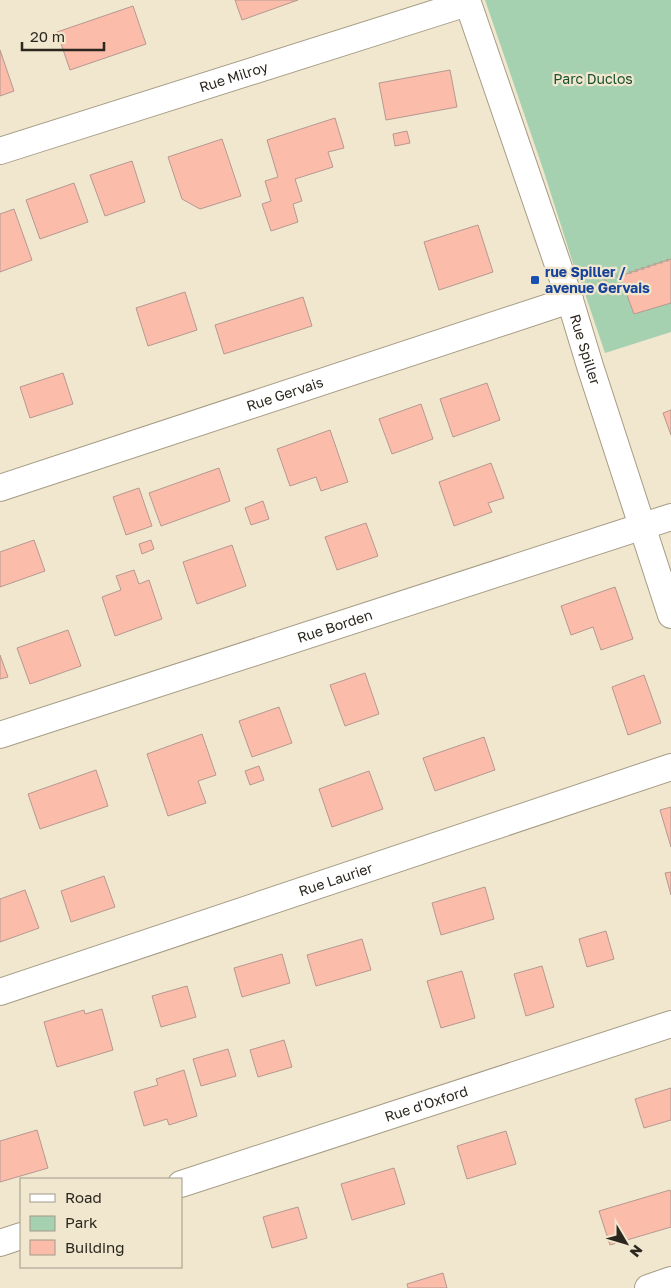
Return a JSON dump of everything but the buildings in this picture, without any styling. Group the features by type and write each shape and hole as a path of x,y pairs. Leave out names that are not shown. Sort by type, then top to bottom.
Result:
{"street":[{"name":"Rue Milroy","path":"0,151 467,1"},
{"name":"Rue Spiller","path":"467,1 568,296 671,615"},
{"name":"Rue Gervais","path":"0,488 568,296"},
{"name":"Rue Borden","path":"0,735 671,517"},
{"name":"Rue Laurier","path":"0,992 671,767"},
{"name":"Rue d'Oxford","path":"182,1184 671,1024"},
{"path":"0,1243 20,1236"},
{"path":"648,1288 671,1280"}],"path":[{"path":"568,296 671,259"}],"green space":[{"name":"Parc Duclos","path":"485,0 671,0 671,332 605,353 581,282 579,282 543,169"}],"place":[{"name":"rue Spiller / avenue Gervais","path":"535,280"}]}
